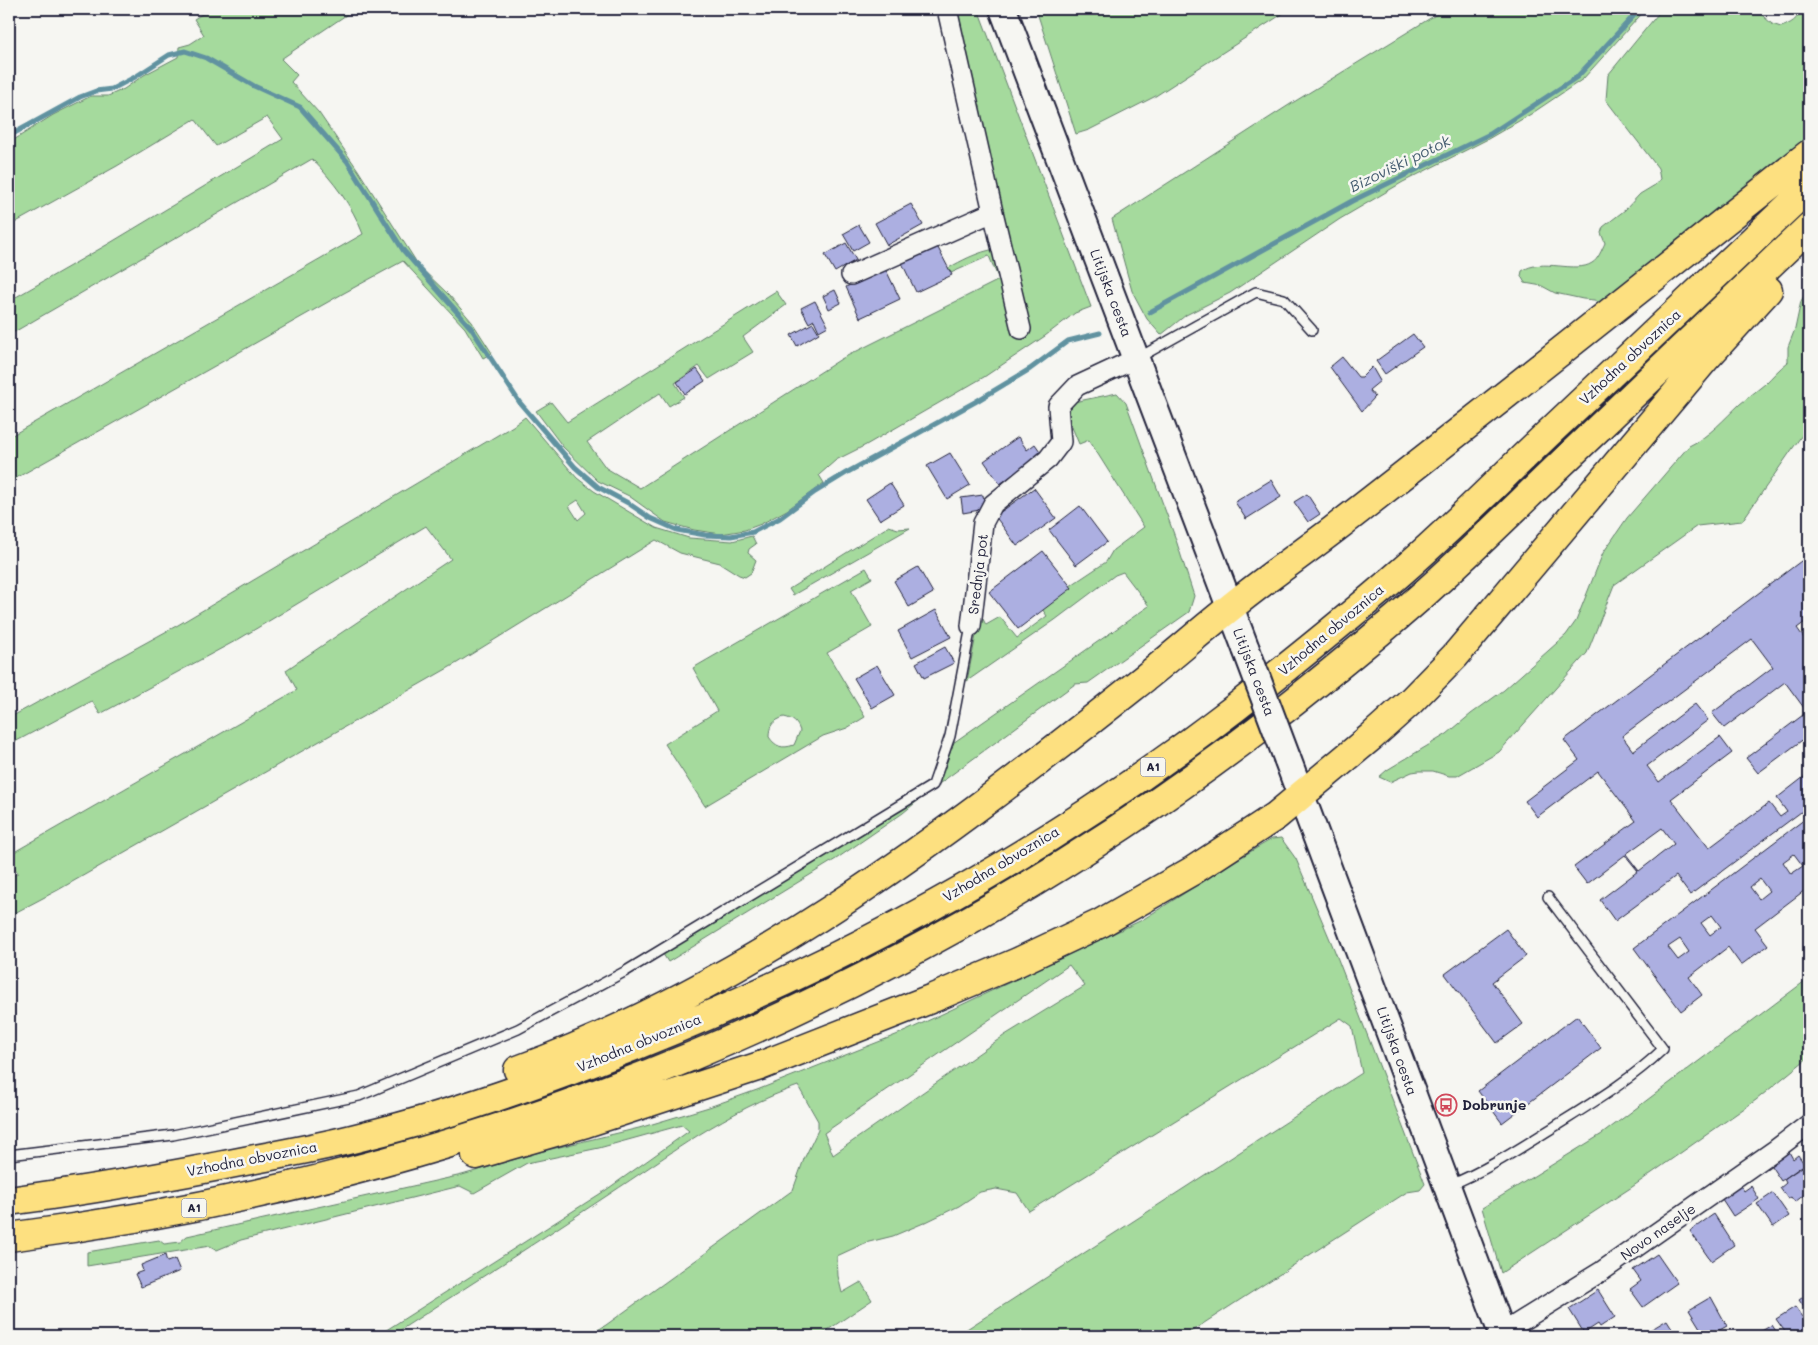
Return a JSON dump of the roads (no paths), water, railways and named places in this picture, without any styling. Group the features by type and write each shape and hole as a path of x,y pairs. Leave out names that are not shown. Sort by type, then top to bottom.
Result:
{"highway":[{"path":"364,1136 412,1107 543,1061 625,1026 782,942 857,894 929,844 1132,688 1230,608 1348,518 1809,154"},
{"name":"Vzhodna obvoznica","path":"9,1201 185,1173 364,1136 455,1110 558,1076 642,1043 789,979 878,935 957,892 1034,846 1110,797 1239,705 1299,658 1403,570 1809,187"},
{"name":"Vzhodna obvoznica","path":"9,1237 110,1223 201,1207 289,1188 491,1132 577,1102 746,1034 827,996 916,950 1064,864 1133,819 1227,753 1299,698 1425,593 1809,227"},
{"path":"377,1165 423,1170 586,1123 760,1066 933,998 1018,962 1101,923 1192,871 1276,816 1411,701 1455,656 1757,300 1809,250"}],"main road":[{"name":"Litijska cesta","path":"1003,9 1301,795 1502,1335"}],"street":[{"path":"947,9 1021,329"},
{"path":"851,275 993,212"},
{"name":"Srednja pot","path":"972,626 983,523 993,504 1048,459 1061,442 1058,406 1077,386 1136,359"},
{"name":"Novo naselje","path":"1502,1335 1602,1271 1775,1150 1809,1124"}],"lane":[{"path":"1136,359 1256,292 1284,300 1312,330"},
{"path":"9,1155 173,1135 359,1096 518,1029 626,971 933,785 950,736 972,626"},
{"path":"1448,1186 1488,1168 1597,1100 1645,1066 1663,1049 1548,897"}],"waterway":[{"name":"Bizoviški potok","path":"1150,312 1352,201 1490,134 1577,77 1640,9"},
{"path":"9,136 80,97 96,91 112,89 169,55 185,51 206,58 254,86 300,107 347,161 403,250 471,328 520,403 575,467 598,487 628,503 650,518 677,530 705,535 731,536 753,532 780,518 815,492 846,473 975,402 1030,369 1068,341 1100,333"}],"place":[{"name":"Dobrunje","path":"1446,1105"}]}
